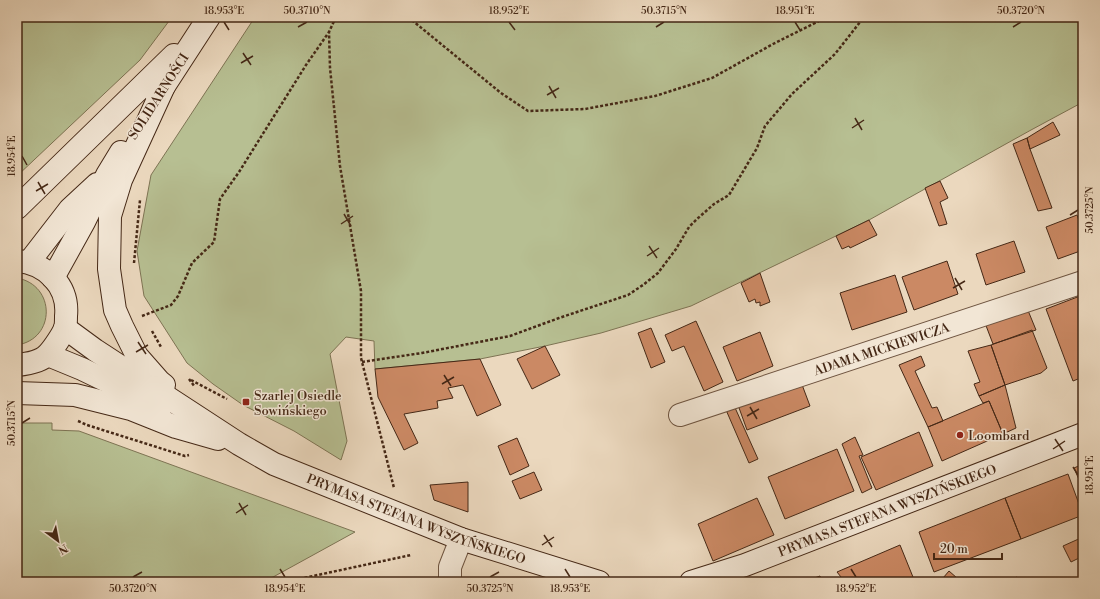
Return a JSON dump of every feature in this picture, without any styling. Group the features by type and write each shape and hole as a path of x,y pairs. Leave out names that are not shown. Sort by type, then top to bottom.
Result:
{"street":[{"name":"SOLIDARNOŚCI","path":"53,278 84,222 107,175 205,23"},
{"path":"17,208 205,23"},
{"path":"165,84 121,180 110,216 109,269 115,310 137,356 159,381 239,444"},
{"name":"SOLIDARNOŚCI","path":"23,261 70,210 107,175"},
{"path":"17,365 33,362 48,354 65,328 67,306 60,285 46,270 23,261"},
{"name":"ADAMA MICKIEWICZA","path":"680,415 1083,282"},
{"name":"PRYMASA STEFANA WYSZYŃSKIEGO","path":"65,328 95,350 239,444 274,464 461,539 599,582"},
{"name":"PRYMASA STEFANA WYSZYŃSKIEGO","path":"48,354 239,444"},
{"path":"17,394 75,395 131,409 176,427 239,444"},
{"name":"PRYMASA STEFANA WYSZYŃSKIEGO","path":"690,582 745,566 1083,434"},
{"path":"450,582 450,567 461,539"}],"path":[{"path":"141,316 171,305 178,296 192,263 214,242 220,199 239,172 306,65 329,32 336,17"},
{"path":"408,17 501,93 528,111 585,109 655,96 712,78 772,44 827,17"},
{"path":"362,362 422,353 510,336 628,295 644,285 658,273 676,249 689,227 697,218 728,195 757,148 764,126 792,94 835,54 864,17"},
{"path":"329,32 330,68 340,166 362,291 361,358 382,444 402,515"},
{"path":"134,265 140,196"},
{"path":"139,311 146,322"},
{"path":"150,327 163,350"},
{"path":"184,374 189,379 227,399"},
{"path":"77,420 87,425 186,456"},
{"path":"285,582 411,555"}],"green space":[{"path":"17,17 172,17 140,60 17,176"},
{"path":"255,17 1083,17 1083,102 869,220 691,306 601,333 480,359 375,369 374,341 346,337 330,354 347,441 341,460 294,431 243,405 187,363 144,296 137,251 151,175"},
{"path":"17,278 30,283 39,291 44,301 46,312 44,323 39,333 30,341 17,345"},
{"path":"17,423 52,423 52,430 79,431 355,532 264,582 17,582"}],"building":[{"path":"1053,122 1060,135 1030,149 1027,138"},
{"path":"1027,138 1052,208 1038,211 1013,144"},
{"path":"940,181 948,198 940,202 947,224 939,226 925,188"},
{"path":"1077,215 1083,232 1083,250 1058,259 1046,227"},
{"path":"869,220 877,235 850,248 849,246 842,249 836,236"},
{"path":"1014,241 1025,272 986,285 976,254"},
{"path":"947,261 958,294 914,310 902,277"},
{"path":"760,273 770,302 760,306 760,302 756,303 755,299 749,302 741,283"},
{"path":"895,275 907,312 852,330 840,293"},
{"path":"1080,296 1083,304 1083,377 1073,381 1046,309"},
{"path":"1027,308 1036,330 993,344 985,323"},
{"path":"696,321 723,382 704,391 684,346 672,351 665,335"},
{"path":"651,328 665,362 651,368 638,333"},
{"path":"1032,330 1047,368 1041,373 1005,385 991,345"},
{"path":"760,332 773,366 737,381 723,347"},
{"path":"991,345 1005,385 979,396 974,384 980,382 968,351"},
{"path":"545,346 560,375 532,389 517,359"},
{"path":"921,356 925,366 915,371 932,408 937,407 943,421 928,427 899,365"},
{"path":"480,359 501,405 477,416 463,385 448,388 453,398 437,401 438,408 404,414 418,443 404,450 378,397 375,369"},
{"path":"801,382 810,406 747,430 738,405"},
{"path":"1005,385 1016,428 1003,434 989,401 983,403 979,396"},
{"path":"732,401 758,459 749,463 723,403"},
{"path":"989,401 1003,434 942,461 928,427"},
{"path":"919,432 933,466 876,490 861,457"},
{"path":"855,437 863,455 859,456 872,488 862,493 842,444"},
{"path":"517,438 529,466 510,475 498,446"},
{"path":"837,449 854,491 785,519 768,477"},
{"path":"1083,464 1083,489 1074,468"},
{"path":"534,472 542,490 520,499 512,481"},
{"path":"1068,474 1083,515 1021,539 1005,498"},
{"path":"468,482 468,512 434,500 430,485"},
{"path":"757,498 774,535 713,561 698,524"},
{"path":"1005,498 1021,539 934,572 919,532"},
{"path":"1083,537 1083,556 1071,562 1063,546"},
{"path":"900,545 915,582 845,582 837,572"},
{"path":"949,571 962,582 947,582 943,578"},
{"path":"820,576 822,582 803,582"},
{"path":"1017,577 1020,582 1007,582"}],"place":[{"name":"Szarlej Osiedle Sowińskiego","path":"246,402"},
{"name":"Loombard","path":"960,435"}]}
